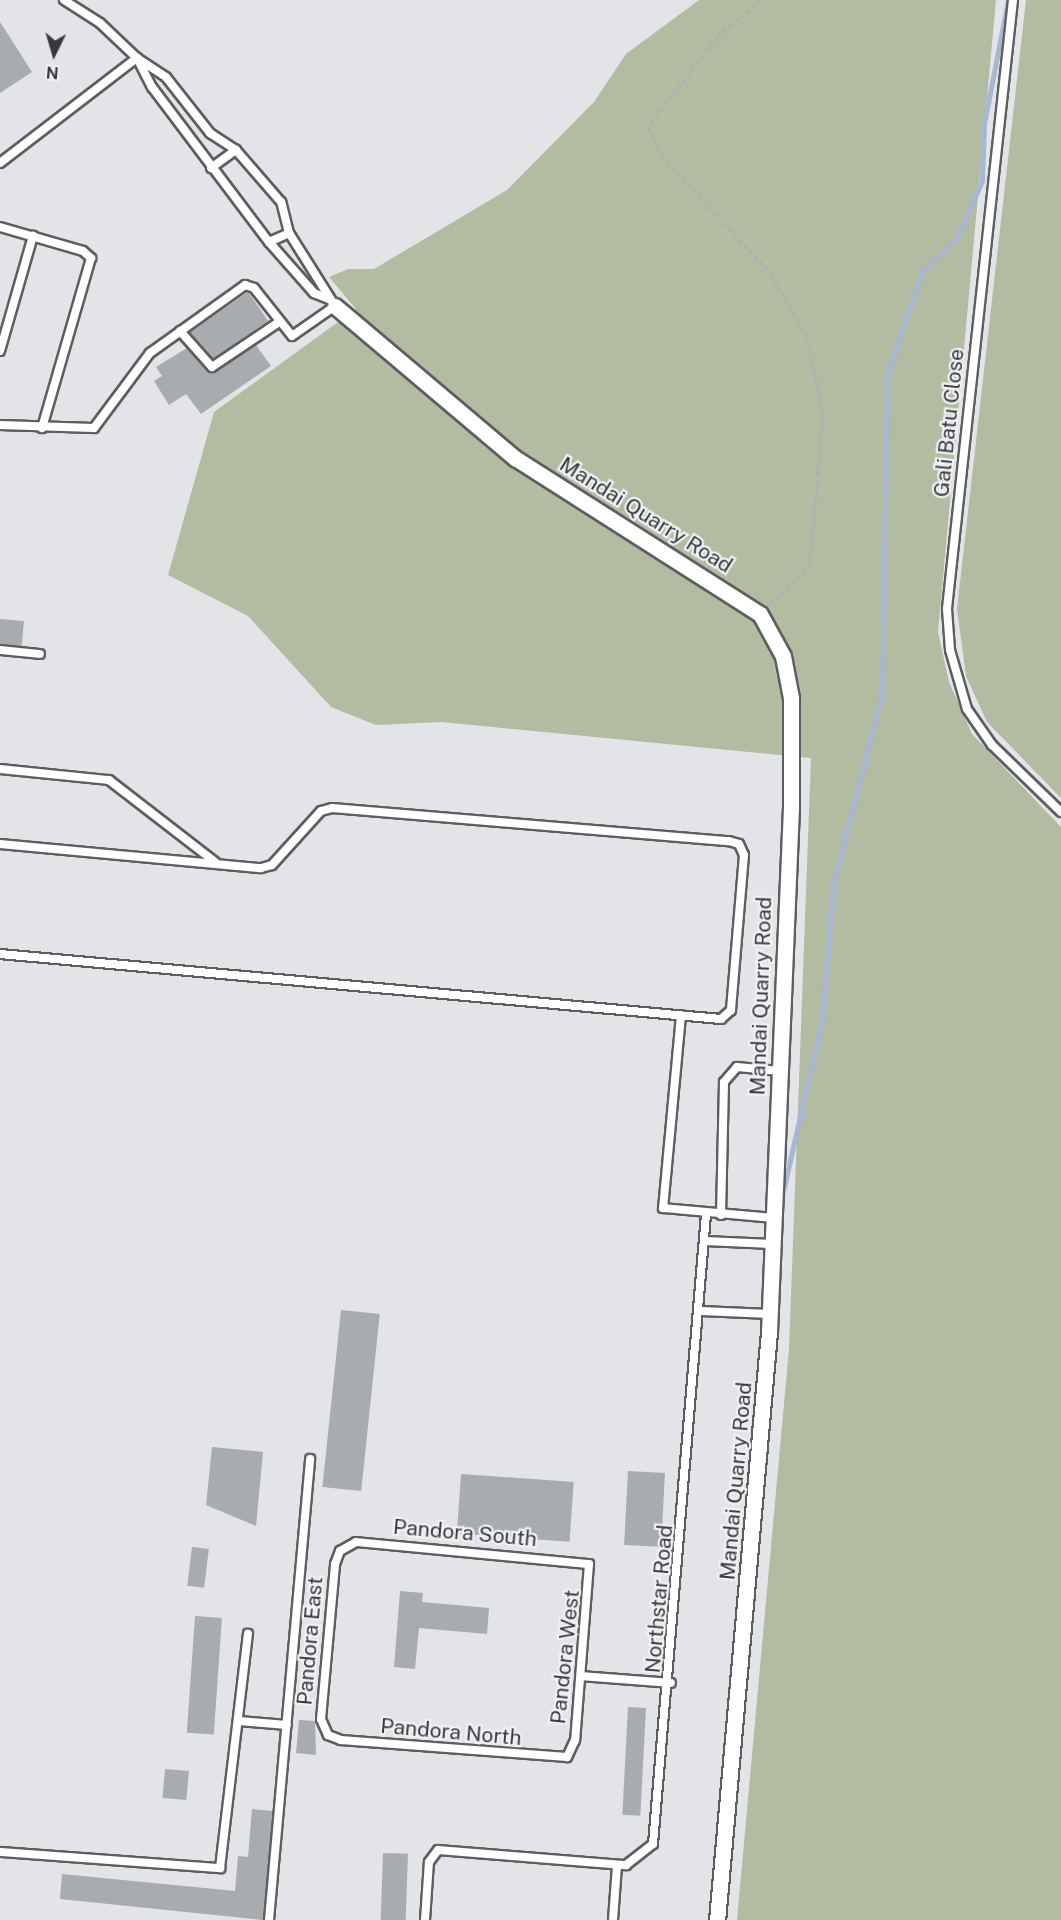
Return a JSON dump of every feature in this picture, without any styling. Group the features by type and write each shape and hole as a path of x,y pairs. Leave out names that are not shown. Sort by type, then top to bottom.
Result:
{"street":[{"name":"Mandai Quarry Road","path":"332,302 515,458 760,614 783,656 791,698 770,1314 717,1920"}],"lane":[{"path":"0,163 137,58 100,23 64,0"},
{"name":"Gali Batu Close","path":"1013,0 947,609 950,650 967,708 992,746 1061,812"},
{"name":"Mandai Quarry Road","path":"137,58 166,77 210,133 236,150 281,202 288,233 326,284 332,302"},
{"name":"Mandai Quarry Road","path":"137,58 211,168 269,242 314,293 332,302"},
{"path":"211,168 236,150"},
{"path":"0,227 33,236 91,258 42,428"},
{"path":"269,242 288,233"},
{"path":"0,351 33,236"},
{"path":"0,425 94,428 144,359 180,331 248,285 289,335 296,335 332,302"},
{"path":"180,331 212,367 279,322"},
{"path":"0,650 40,654"},
{"path":"0,769 109,780 216,863"},
{"path":"0,844 216,863 272,865 321,811 332,808 739,844 744,855 731,1010 721,1019 0,954"},
{"path":"681,1015 661,1201 670,1211 773,1218"},
{"path":"721,1215 724,1082 737,1067 780,1071"},
{"name":"Northstar Road","path":"617,1865 642,1858 653,1844 671,1683 706,1214"},
{"path":"705,1241 772,1244"},
{"path":"700,1311 770,1314"},
{"path":"269,1920 310,1459"},
{"name":"Pandora South","path":"339,1551 356,1542 589,1564"},
{"name":"Pandora East","path":"328,1735 321,1719 339,1551"},
{"name":"Pandora West","path":"571,1752 581,1676 589,1564"},
{"path":"0,1852 220,1868 248,1634"},
{"path":"581,1676 671,1683"},
{"path":"239,1721 287,1725"},
{"name":"Pandora North","path":"328,1735 341,1740 558,1759 571,1752"},
{"path":"425,1920 432,1855 447,1849 617,1865 613,1920"}],"path":[{"path":"760,614 810,563 823,412 807,338 771,273 662,157 648,127 717,36 761,0"}],"green space":[{"path":"699,0 996,0 938,632 949,682 972,734 1061,827 1061,1920 737,1920 789,1349 811,758 442,722 376,725 331,707 248,616 168,575 214,412 356,309 329,277 348,269 374,269 507,190 594,102 626,54"},
{"path":"1026,0 1061,0 1061,798 987,722 966,676 957,609"}],"building":[{"path":"0,22 32,72 0,93"},
{"path":"248,292 268,321 210,361 190,333"},
{"path":"256,345 271,366 201,414 186,394 169,405 154,381 162,376 156,367 187,348 212,373"},
{"path":"0,619 24,621 22,646 0,644"},
{"path":"341,1310 380,1314 361,1491 322,1487"},
{"path":"212,1447 263,1452 256,1526 206,1505"},
{"path":"628,1471 665,1473 661,1547 624,1545"},
{"path":"461,1474 574,1482 570,1542 457,1534"},
{"path":"192,1547 209,1549 204,1588 187,1586"},
{"path":"400,1591 423,1593 422,1602 489,1608 487,1634 419,1628 415,1669 394,1667"},
{"path":"195,1616 222,1618 214,1735 187,1733"},
{"path":"628,1707 646,1708 640,1816 622,1815"},
{"path":"299,1720 315,1721 316,1755 296,1753"},
{"path":"165,1769 189,1771 186,1800 162,1798"},
{"path":"252,1809 273,1811 263,1920 60,1899 62,1874 235,1891 238,1856 248,1857"},
{"path":"383,1853 408,1854 406,1920 381,1920"}],"waterway":[{"path":"782,1196 822,1020 833,885 882,694 887,375 922,272 958,237 982,181 984,124 1008,0"}]}
